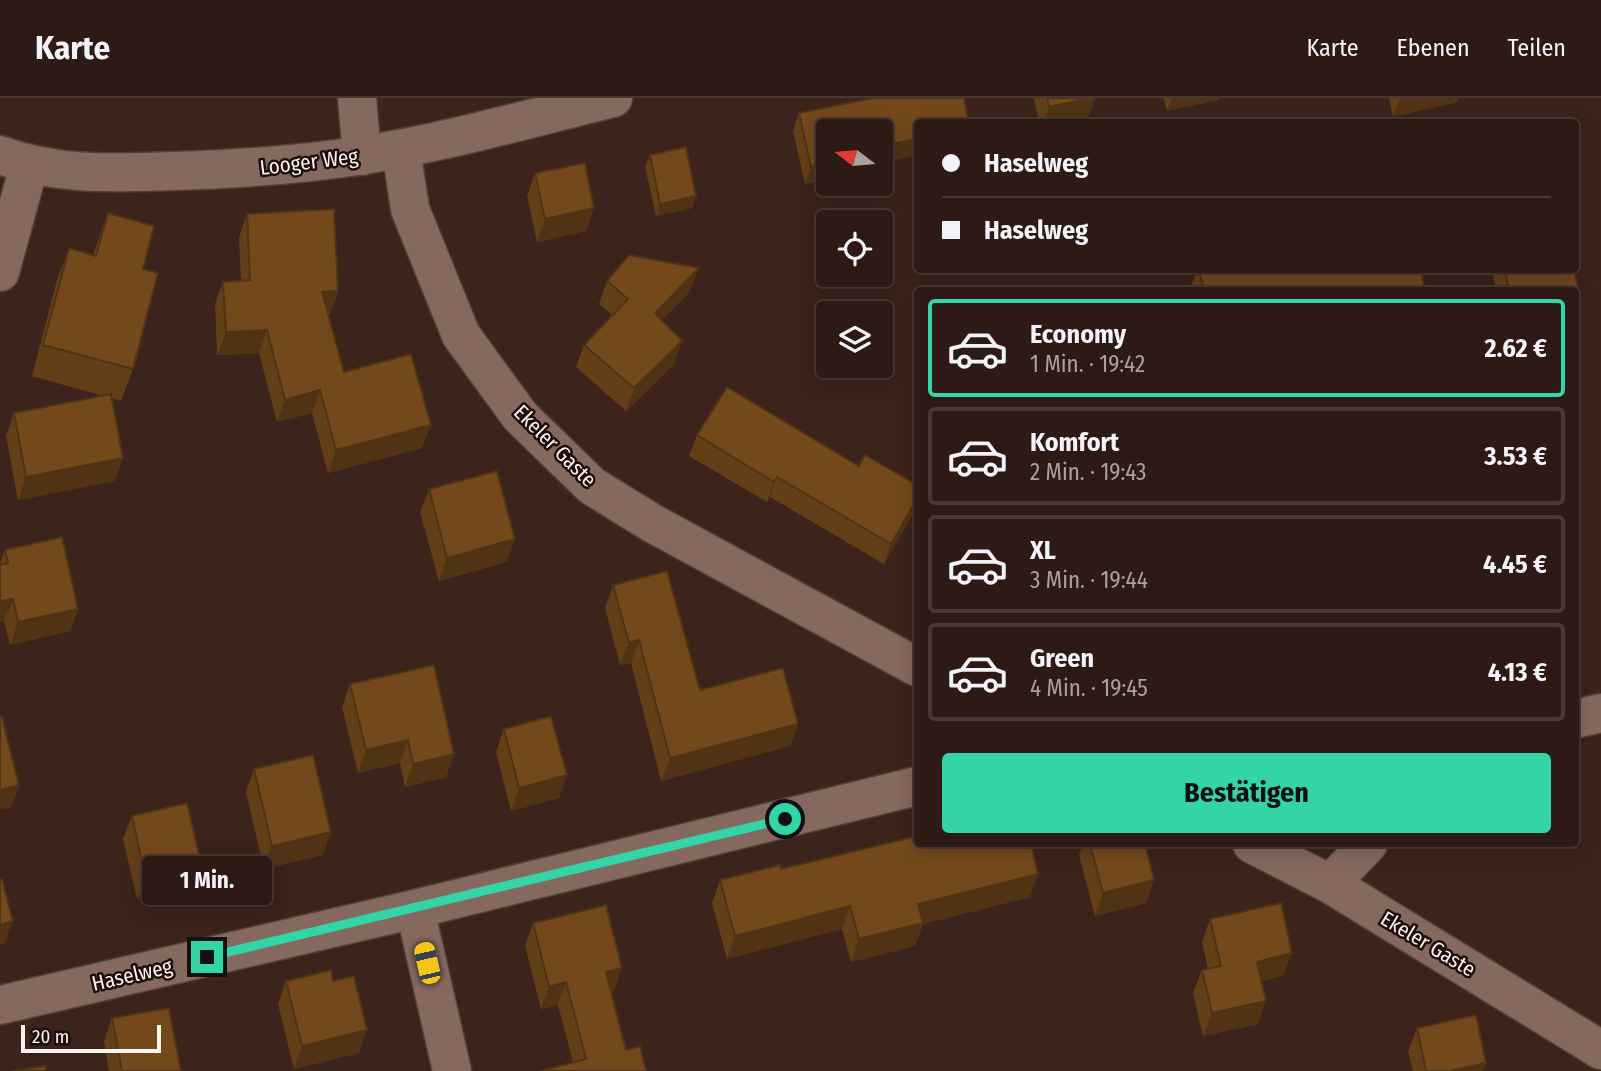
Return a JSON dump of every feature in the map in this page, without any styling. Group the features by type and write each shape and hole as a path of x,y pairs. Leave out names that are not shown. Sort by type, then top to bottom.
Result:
{"street":[{"path":"357,98 362,156"},
{"name":"Looger Weg","path":"14,160 105,174 251,169 401,149 614,98"},
{"name":"Ekeler Gaste","path":"401,149 410,209 461,335 520,416 592,486 652,523 914,665"},
{"path":"0,272 14,160"},
{"path":"1579,718 1601,713"},
{"name":"Haselweg","path":"0,1005 415,909 914,787"},
{"name":"Ekeler Gaste","path":"1258,847 1330,884 1601,1050"},
{"path":"1330,884 1365,847"},
{"path":"415,909 452,1071"}],"building":[{"path":"873,98 964,98 968,119 914,119 914,140 893,144 893,119 816,119 816,166 811,167 799,113"},
{"path":"1047,98 1090,98 1049,107"},
{"path":"686,147 696,196 660,204 650,155"},
{"path":"585,163 594,208 545,219 535,173"},
{"path":"334,209 338,291 322,292 344,372 411,354 431,425 336,450 320,390 285,400 267,330 226,332 223,282 250,280 247,214"},
{"path":"108,213 154,226 143,269 158,273 133,369 43,345 69,248 96,256"},
{"path":"629,255 699,268 655,313 682,341 634,388 584,345 628,299 607,281"},
{"path":"1200,273 1422,273 1424,287 1203,287"},
{"path":"1506,273 1575,273 1578,287 1508,287"},
{"path":"727,387 859,466 865,455 914,483 914,504 891,544 777,477 774,482 697,435"},
{"path":"111,394 123,458 26,477 14,413"},
{"path":"497,471 515,539 447,558 429,489"},
{"path":"62,537 78,609 18,622 13,599 0,601 0,565 8,563 5,550"},
{"path":"667,571 700,690 783,668 798,724 670,758 639,640 629,643 613,585"},
{"path":"434,665 454,754 413,764 408,740 366,750 350,684"},
{"path":"551,716 567,775 519,788 504,729"},
{"path":"0,717 19,785 0,790"},
{"path":"313,755 331,832 272,846 254,769"},
{"path":"187,803 201,863 145,876 132,816"},
{"path":"914,837 914,847 1032,847 1038,874 918,904 923,923 859,939 850,906 735,936 720,880 780,865 781,869"},
{"path":"1091,847 1146,847 1154,880 1103,893"},
{"path":"2,879 13,921 0,925 0,880"},
{"path":"1281,903 1292,953 1257,962 1266,1001 1212,1013 1202,970 1221,966 1210,919"},
{"path":"606,905 622,968 606,972 626,1050 640,1046 646,1071 540,1071 586,1059 566,982 549,987 533,923"},
{"path":"331,970 333,981 354,976 367,1030 302,1046 286,981"},
{"path":"169,1008 181,1071 122,1071 112,1018"},
{"path":"1476,1015 1486,1063 1450,1071 1426,1071 1417,1028"},
{"path":"45,1066 46,1071 13,1071"}],"route":[{"path":"207,957 785,819"}]}
